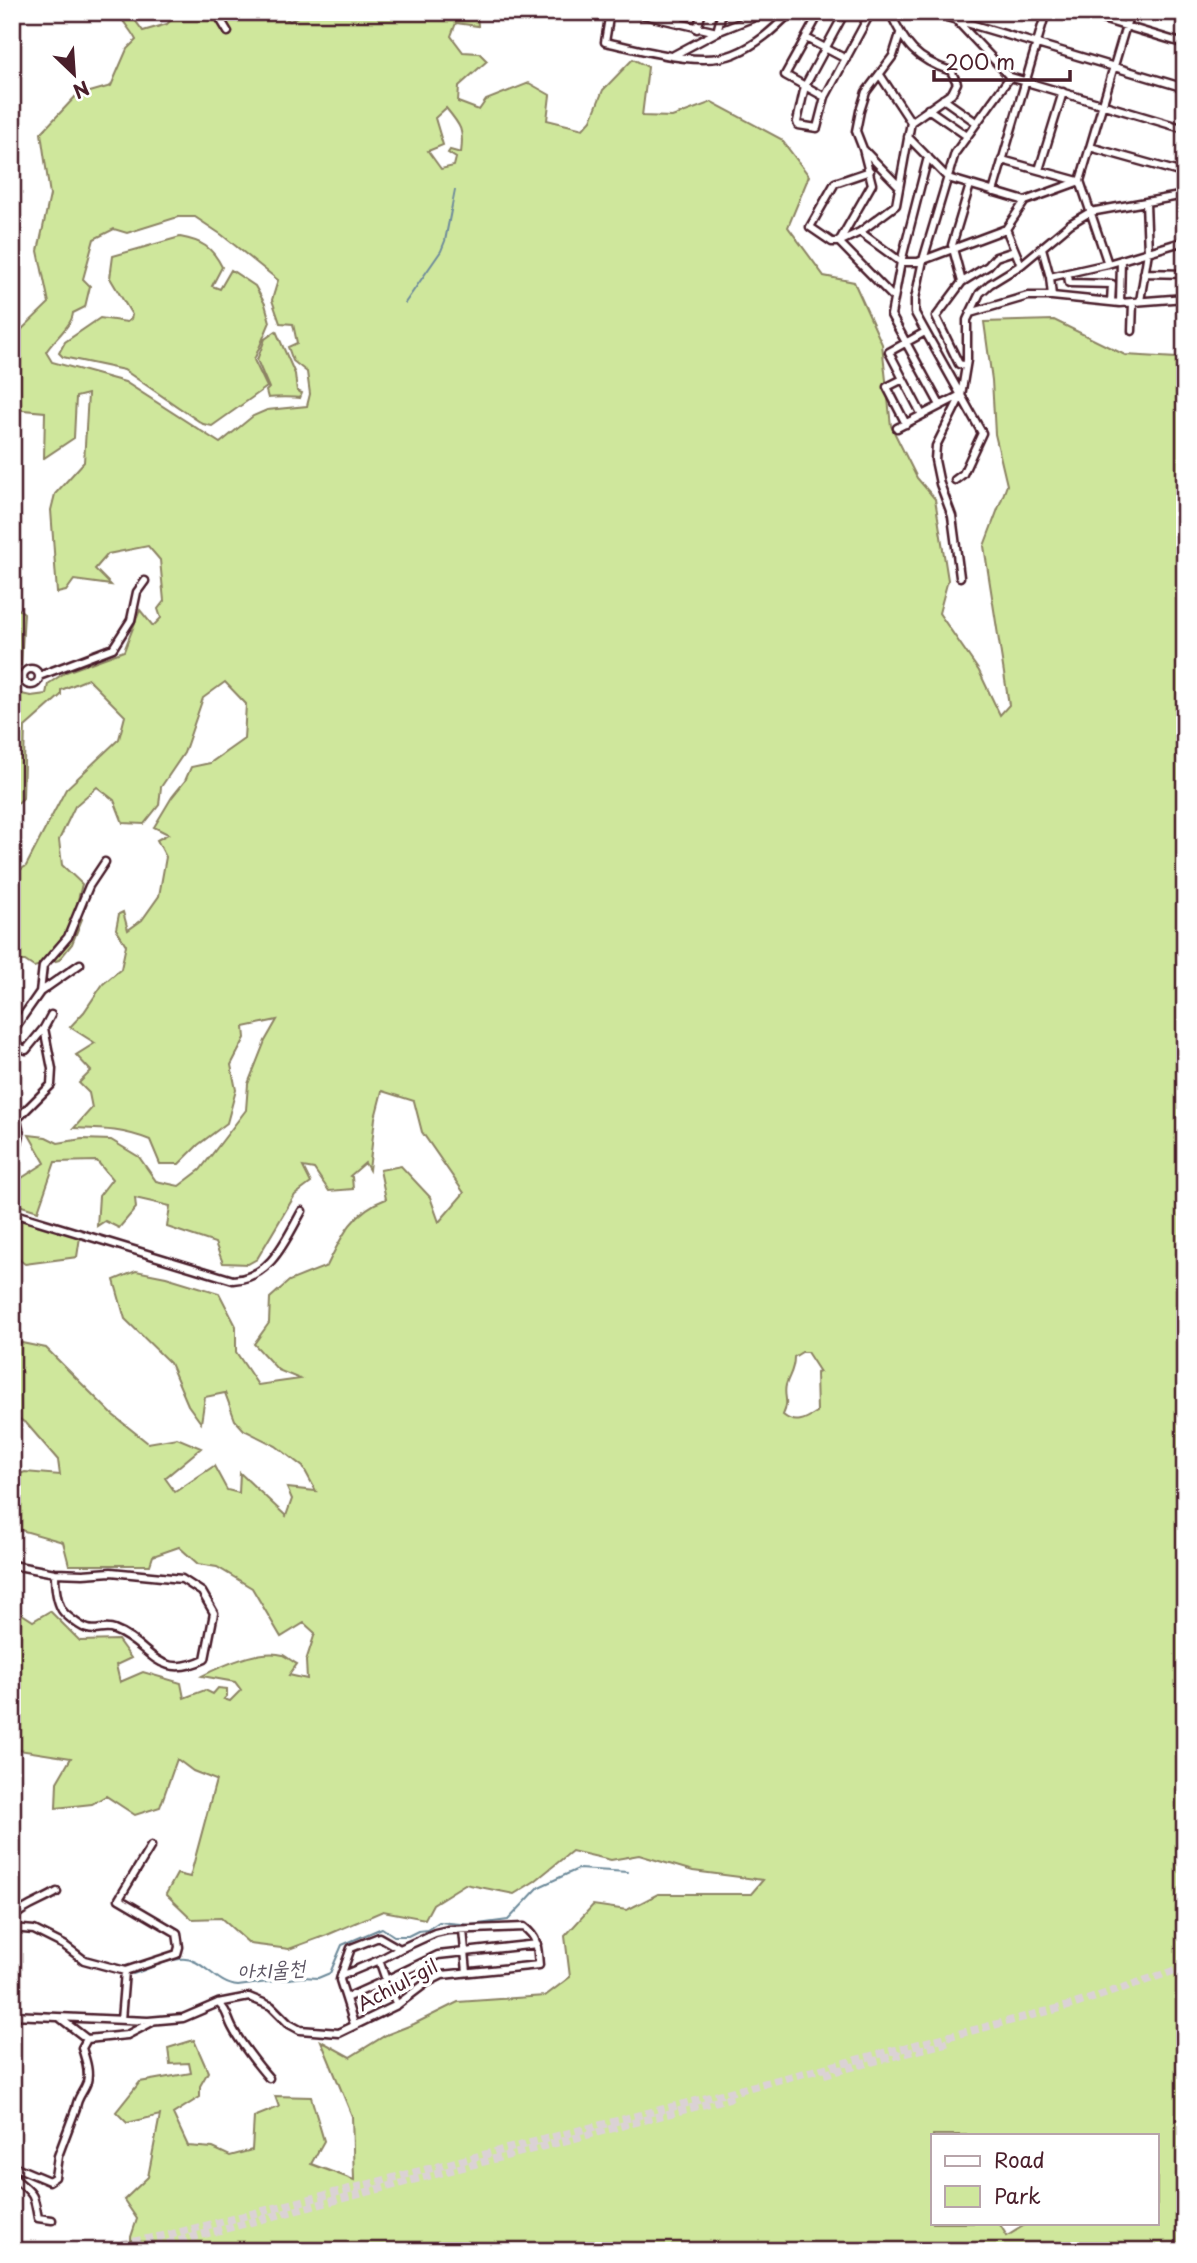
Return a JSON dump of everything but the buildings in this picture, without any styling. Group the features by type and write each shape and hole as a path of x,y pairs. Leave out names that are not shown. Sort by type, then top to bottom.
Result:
{"street":[{"path":"216,12 228,32"},
{"path":"610,12 605,42 674,55 711,58 733,55 758,41 791,12"},
{"path":"678,24 681,12"},
{"path":"697,29 702,12"},
{"path":"717,32 722,12"},
{"path":"745,20 747,12"},
{"path":"674,55 760,13 791,12"},
{"path":"820,12 785,75 825,97"},
{"path":"845,12 805,86 798,125 817,128 825,97 871,12"},
{"path":"870,171 835,183 810,227 832,242 839,242 860,232 896,205 911,122 952,93 957,83 951,71 930,64 915,54 900,34 890,12"},
{"path":"930,12 1185,88"},
{"path":"957,20 960,12"},
{"path":"993,192 1046,12"},
{"path":"1079,12 1185,44"},
{"path":"1108,264 1080,181 1130,12"},
{"path":"1180,12 1185,19"},
{"path":"636,13 717,32"},
{"path":"957,20 1010,76 1185,129"},
{"path":"839,242 872,184 856,131 860,111 866,92 892,56 900,34"},
{"path":"806,38 846,59"},
{"path":"880,75 911,122"},
{"path":"955,480 962,474 982,433 915,313 915,299 923,260 955,153 1010,76"},
{"path":"1040,170 1063,92"},
{"path":"943,99 977,122"},
{"path":"928,109 967,136"},
{"path":"908,136 948,178 1025,201 1080,181"},
{"path":"1090,147 1179,173"},
{"path":"863,149 899,186"},
{"path":"1185,155 1179,173 1185,187"},
{"path":"928,157 901,262 891,314 940,405"},
{"path":"1002,160 1080,181"},
{"path":"962,282 952,244 970,185"},
{"path":"960,577 952,516 940,484 935,460 940,436 961,396 966,366 968,320 980,293 1021,265 1070,224 1090,212 1185,195"},
{"path":"860,232 901,262 923,260 1006,229 1025,201"},
{"path":"1132,331 1148,252 1146,202"},
{"path":"1006,229 1021,265"},
{"path":"1051,277 1108,264 1185,241"},
{"path":"839,242 894,298"},
{"path":"1042,248 1051,277 1052,296"},
{"path":"966,366 959,364 936,317 962,282 996,257 1014,251"},
{"path":"1120,303 1121,260"},
{"path":"1144,273 1185,274"},
{"path":"1068,274 1069,283 1112,284 1111,302"},
{"path":"970,313 1028,296 1120,303 1185,298"},
{"path":"922,415 889,352 925,332"},
{"path":"903,379 887,387 906,424"},
{"path":"897,428 961,396"},
{"path":"39,676 113,648 131,620 136,592 145,580"},
{"path":"40,992 43,966 68,937 89,886 105,862"},
{"path":"12,1032 40,992 80,964"},
{"path":"12,1044 26,1051 51,1015"},
{"path":"12,1142 18,1143 18,1119 51,1085 52,1069 44,1028"},
{"path":"12,1213 233,1280 257,1273 273,1259 302,1211"},
{"path":"12,1565 55,1573 111,1572 182,1579 202,1592 215,1613 205,1659 187,1667 172,1665 153,1658 113,1629 87,1629 62,1610 55,1587 55,1573"},
{"path":"12,1928 34,1930 84,1960 125,1972 177,1954 179,1939 174,1930 119,1899 151,1846"},
{"path":"12,1918 19,1911 42,1902 57,1892"},
{"name":"Achiul-gil","path":"12,2015 154,2021 183,2018 218,2003 249,1997 271,2006 289,2024 300,2029 338,2033 397,2006 426,1983 442,1975 539,1965 537,1944 534,1935 524,1927 435,1933 400,1949 379,1937 351,1948 341,1976"},
{"path":"463,1930 467,1972"},
{"path":"346,1998 438,1955 537,1944"},
{"path":"354,2024 341,1976 400,1949"},
{"path":"379,1960 397,2006"},
{"path":"121,2020 125,1972"},
{"path":"218,2003 229,2015 231,2025 269,2078"},
{"path":"60,2018 87,2039 127,2035 154,2021"},
{"path":"52,2220 38,2218 34,2196 28,2187 12,2176 13,2171 18,2168 50,2181 55,2177 58,2156 76,2108 76,2100 88,2081 82,2048 87,2039"}],"green space":[{"path":"118,12 129,12 143,31 167,24 176,12 282,12 281,15 290,21 306,12 477,13 478,26 456,23 451,36 463,52 479,53 487,61 459,86 458,102 479,110 486,100 529,83 550,95 547,120 583,129 591,120 603,90 633,59 648,67 642,116 672,117 712,102 781,139 809,176 788,227 824,276 854,282 882,344 891,426 917,478 935,499 948,580 939,613 979,671 1000,715 1009,705 984,546 1007,485 995,434 992,380 984,322 1054,320 1125,355 1177,358 1185,370 1185,2251 131,2251 131,2237 137,2219 124,2200 148,2177 160,2115 127,2123 116,2112 140,2082 191,2073 189,2063 170,2064 168,2048 194,2040 208,2072 200,2086 200,2097 173,2114 188,2146 213,2148 230,2156 252,2150 254,2117 279,2107 275,2096 311,2097 324,2141 311,2164 354,2180 352,2116 321,2041 350,2057 386,2035 458,2002 545,1996 570,1977 565,1936 593,1905 627,1910 658,1894 751,1894 763,1880 693,1871 639,1855 611,1860 572,1851 514,1894 465,1884 433,1904 425,1919 383,1911 289,1949 250,1944 221,1918 192,1919 166,1894 177,1874 190,1877 216,1780 193,1771 177,1759 160,1807 135,1815 106,1796 92,1804 56,1808 57,1782 71,1758 12,1749 12,1618 19,1612 33,1621 50,1611 80,1641 118,1640 131,1658 116,1665 120,1682 143,1672 181,1683 184,1698 205,1690 213,1694 218,1688 227,1689 224,1699 230,1701 241,1690 235,1682 202,1676 230,1663 264,1654 285,1656 297,1664 289,1675 307,1679 306,1661 315,1633 304,1623 281,1637 252,1588 217,1567 198,1564 179,1547 153,1556 150,1565 69,1565 63,1542 21,1530 12,1534 12,1477 25,1472 60,1475 58,1460 27,1424 12,1414 12,1341 46,1348 113,1415 148,1443 177,1438 201,1448 165,1478 175,1492 214,1466 227,1490 239,1493 240,1473 286,1516 292,1499 287,1488 316,1491 303,1467 276,1446 244,1430 235,1420 225,1393 205,1397 201,1423 188,1405 170,1363 125,1319 114,1280 136,1271 219,1293 236,1326 236,1352 258,1385 300,1379 278,1370 254,1344 269,1323 270,1298 289,1281 327,1266 344,1234 357,1217 386,1199 380,1170 401,1166 430,1197 439,1222 464,1193 422,1132 414,1101 382,1091 375,1118 369,1170 365,1163 350,1176 353,1189 329,1191 314,1169 303,1167 311,1183 295,1195 257,1259 248,1264 223,1263 215,1243 167,1227 170,1206 135,1198 136,1208 119,1228 105,1221 97,1226 99,1196 112,1179 97,1161 55,1162 38,1211 12,1203 12,1181 45,1163 29,1135 46,1137 58,1143 82,1139 111,1140 139,1157 156,1181 179,1186 200,1170 246,1110 248,1084 265,1041 277,1020 244,1027 245,1038 231,1065 236,1090 227,1123 198,1145 179,1164 160,1164 150,1140 140,1136 112,1130 74,1128 92,1108 89,1093 79,1083 91,1071 76,1055 95,1043 70,1027 103,984 121,969 126,945 116,929 119,914 123,912 128,930 142,920 159,896 166,857 157,840 168,834 154,827 185,781 191,767 210,763 244,739 246,704 225,682 203,698 184,753 161,787 159,805 144,824 123,823 114,800 97,787 75,806 59,840 62,865 82,884 75,912 82,919 72,944 59,960 34,967 25,961 12,961 12,875 26,866 66,789 119,739 125,716 88,679 61,690 61,695 25,727 23,798 12,809 12,692 31,696 46,694 48,684 66,672 124,651 140,610 153,626 161,618 158,609 164,601 160,560 148,546 108,554 95,569 111,585 74,580 66,591 57,593 51,510 55,494 84,462 88,394 76,397 74,438 44,458 45,412 12,409 12,326 18,333 49,303 38,251 50,195 41,133 76,96 111,86 127,49 136,40","holes":["446,108 460,129 461,153 450,150 448,153 456,158 454,166 441,169 428,151 443,145 435,118","178,217 195,217 278,280 272,300 280,323 293,324 297,343 288,347 293,361 307,372 310,394 307,406 267,410 253,416 220,443 125,382 52,362 46,352 69,323 73,313 85,307 90,286 83,279 94,239 114,229 127,233","807,1352 820,1372 816,1373 817,1412 796,1421 783,1415 786,1385 794,1357"]},
{"path":"180,237 206,246 218,260 222,267 212,286 220,289 231,270 255,286 265,304 270,322 254,360 267,387 212,426 203,424 124,370 63,357 59,353 65,342 100,318 127,322 131,319 132,315 110,278 113,256"},
{"path":"276,331 295,374 297,391 302,393 300,398 268,398 266,391 269,388 257,360 265,339"},
{"path":"12,604 24,613 21,665 12,666"},
{"path":"22,1220 80,1237 77,1257 25,1264 17,1256 14,1247 15,1225"}],"waterway":[{"path":"405,303 441,251 455,190"},
{"name":"아치울천","path":"133,1974 162,1963 188,1959 222,1981 238,1986 303,1977 318,1978 330,1973 342,1945 382,1928 394,1936 408,1936 427,1930 439,1922 471,1925 508,1920 539,1887 578,1869 628,1872"}],"tunnel":[{"path":"86,2251 173,2234 1072,2005 1185,1967"},
{"path":"824,2074 950,2042"},
{"path":"132,2251 733,2097"}]}
